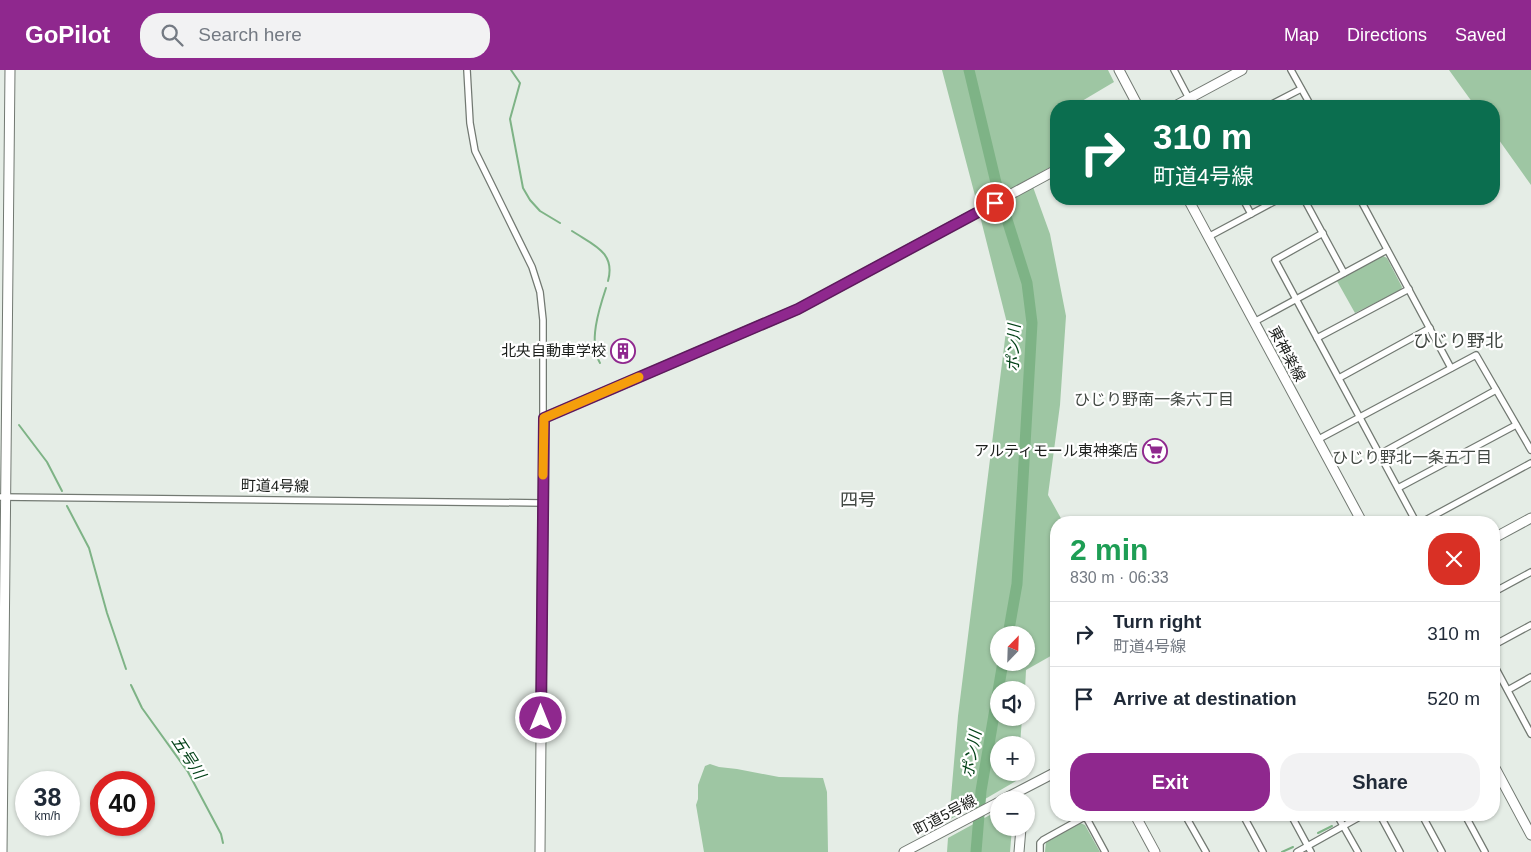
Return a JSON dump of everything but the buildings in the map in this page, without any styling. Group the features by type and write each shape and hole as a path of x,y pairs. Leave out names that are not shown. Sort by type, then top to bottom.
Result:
{"street":[{"path":"2,852 3,497 10,70"},
{"path":"466,70 470,122 475,151 532,267 540,292 543,320 544,418 540,852"},
{"path":"1118,70 1135,100"},
{"path":"1174,70 1190,100"},
{"path":"1194,100 1242,70"},
{"path":"1291,70 1307,100"},
{"path":"1280,100 1301,89"},
{"path":"544,418 798,309 1050,173"},
{"name":"東神楽線","path":"1191,205 1359,516"},
{"path":"1246,205 1251,214"},
{"path":"1208,237 1268,205"},
{"path":"1307,205 1344,273"},
{"path":"1363,205 1451,368"},
{"path":"1323,233 1275,260 1413,516"},
{"path":"1254,322 1387,250"},
{"path":"1317,338 1409,289"},
{"path":"1339,378 1430,328"},
{"path":"1317,440 1476,354 1531,450"},
{"path":"1380,454 1496,390"},
{"path":"1398,488 1516,425"},
{"path":"1433,516 1531,463"},
{"name":"町道4号線","path":"3,497 543,503"},
{"path":"1500,535 1531,518"},
{"path":"1500,589 1531,572"},
{"path":"1500,642 1531,625"},
{"path":"1500,676 1529,726 1531,734"},
{"path":"1508,690 1531,678"},
{"name":"町道5号線","path":"1027,791 1050,776"},
{"path":"1500,777 1531,835"},
{"name":"町道5号線","path":"904,852 990,807"},
{"path":"1040,852 1040,843 1043,840 1078,821"},
{"path":"1090,821 1106,852"},
{"path":"1138,821 1155,852"},
{"path":"1188,821 1206,852"},
{"path":"1246,821 1263,852"},
{"path":"1295,821 1311,852"},
{"path":"1340,821 1358,852"},
{"path":"1297,852 1352,821"},
{"path":"1383,821 1400,852"},
{"path":"1425,821 1442,852"},
{"path":"1468,821 1485,852"},
{"path":"1019,852 1020,836"}],"green space":[{"path":"942,70 1108,70 1114,82 1084,100 1050,100 1050,167 978,207"},
{"path":"1449,70 1531,70 1531,185 1500,141 1500,100 1471,100"},
{"path":"1033,187 1050,234 1066,316 1060,405 1048,495 1060,516 1050,516 1050,656 1035,665 1035,626 990,626 990,671 1026,671 1025,681 990,681 990,726 1021,726 1021,736 990,736 990,781 1016,781 999,791 990,791 990,796 949,820 958,716 1007,323 980,216"},
{"path":"1383,256 1387,258 1402,287 1401,290 1355,313 1337,281"},
{"path":"710,764 779,777 823,778 827,792 828,852 704,852 696,805 698,785 705,766"},
{"path":"990,815 990,836 1011,836 1010,852 947,852 948,838"},
{"path":"1080,823 1085,825 1100,852 1045,852 1046,842"}],"waterway":[{"path":"511,70 520,83 510,119 523,188 530,200 540,211 560,223"},
{"name":"ポン川","path":"969,70 998,191 1027,283 1032,323 1017,584 1010,626"},
{"path":"572,231 595,245 606,256 610,271 608,281"},
{"path":"600,363 595,346 595,336 598,316 606,288"},
{"name":"五号川","path":"19,425 47,462 62,491"},
{"name":"五号川","path":"67,506 89,548 107,613 126,669"},
{"name":"ポン川","path":"976,852 981,791 1001,671"},
{"name":"五号川","path":"131,685 142,708 188,772 221,834 223,843"},
{"path":"1318,833 1332,826"},
{"path":"1282,852 1293,847"}],"slow traffic":[{"path":"543,475 544,418 639,377"}],"place":[{"name":"北央自動車学校","path":"623,351"},
{"name":"アルティモール東神楽店","path":"1155,451"}],"district":[{"name":"ひじり野北","path":"1458,341"},
{"name":"ひじり野南一条六丁目","path":"1154,399"},
{"name":"ひじり野北一条五丁目","path":"1412,457"},
{"name":"四号","path":"858,500"}],"route":[{"path":"541,718 544,418 798,309 995,203"}]}
